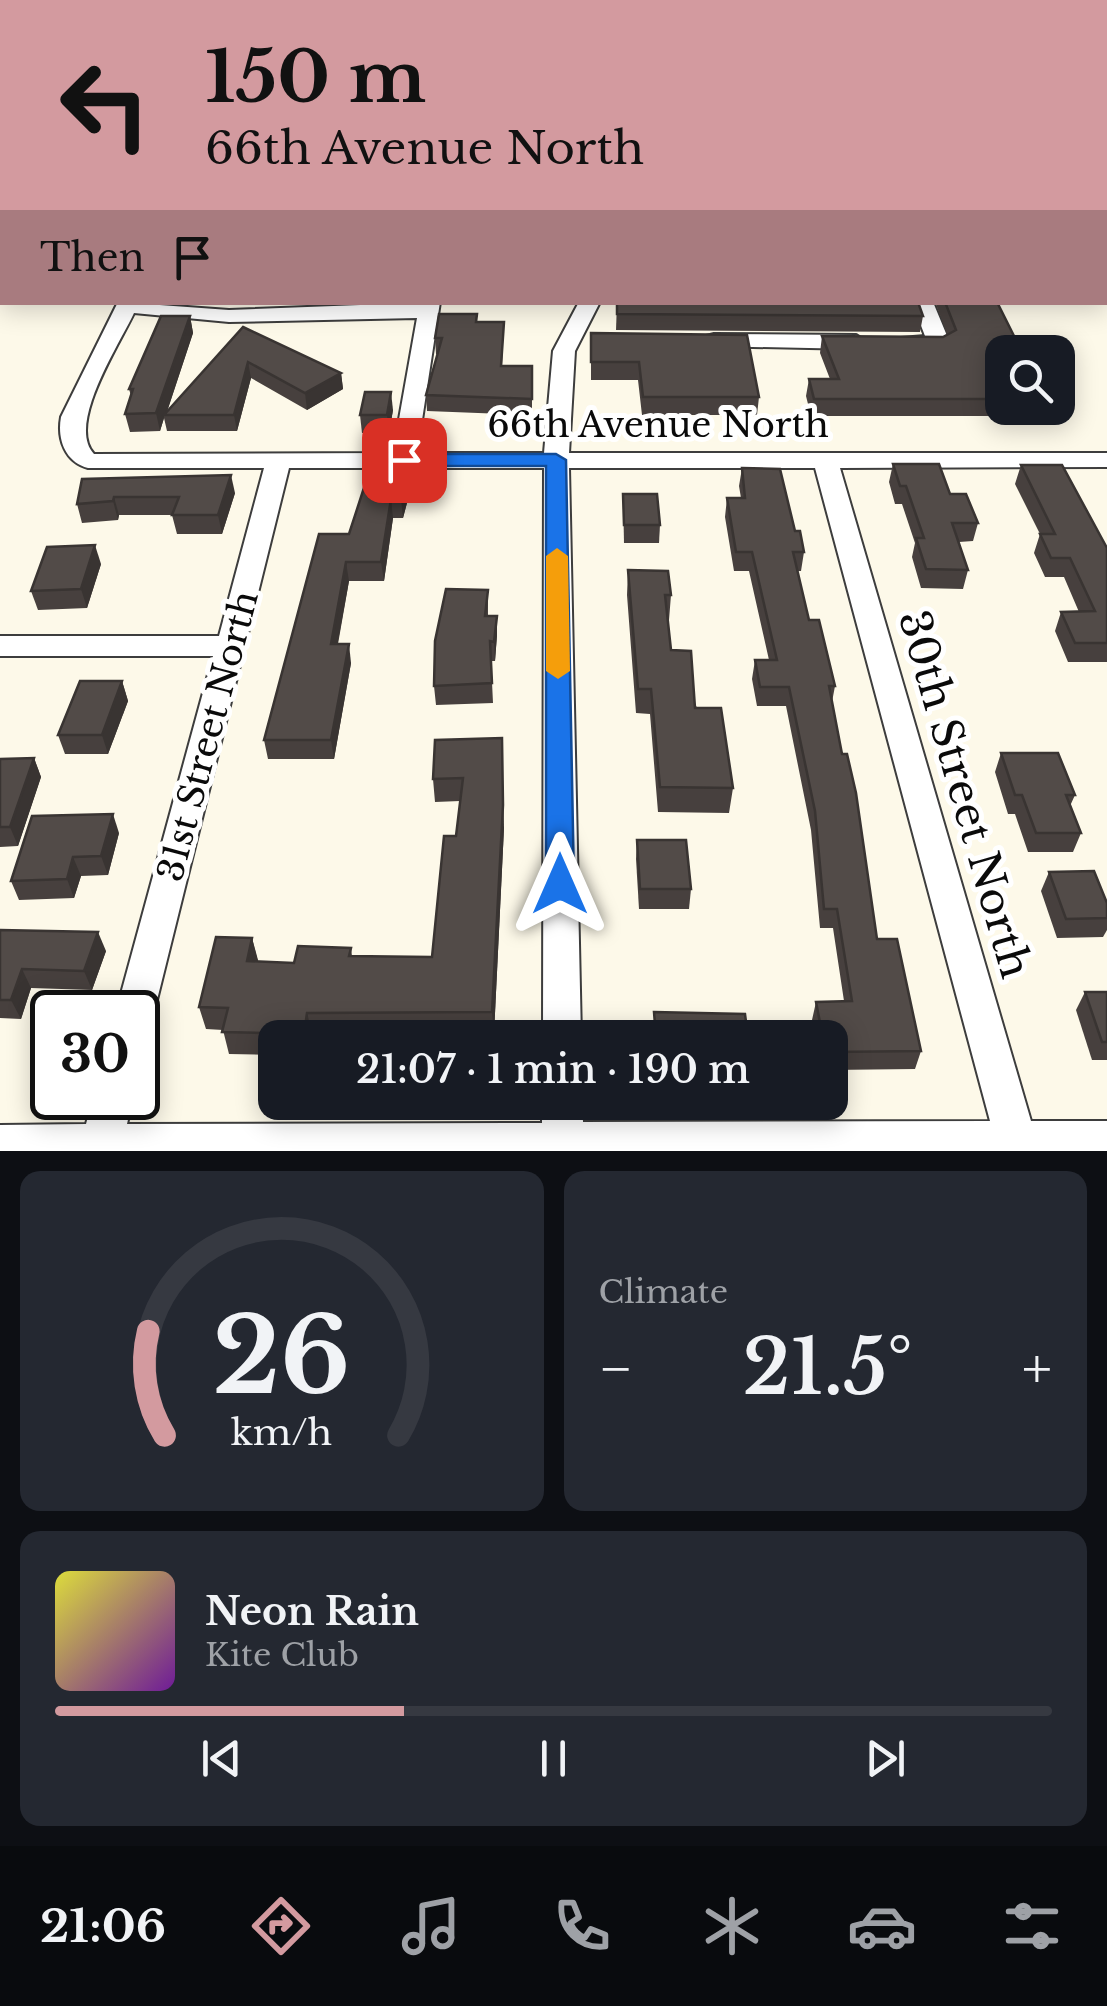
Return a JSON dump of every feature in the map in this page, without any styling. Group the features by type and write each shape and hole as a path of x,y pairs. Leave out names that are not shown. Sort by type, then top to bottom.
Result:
{"street":[{"name":"66th Avenue North","path":"128,305 73,417 69,436 75,450 88,461 1106,462"},
{"path":"136,305 229,316 429,307 404,460"},
{"path":"562,1020 556,460 564,351 582,340 589,305"},
{"path":"688,341 939,343 923,305"},
{"name":"31st Street North","path":"142,990 279,460"},
{"name":"30th Street North","path":"825,460 1017,1146"},
{"path":"0,646 232,646"},
{"path":"100,1147 107,1120"},
{"path":"0,1144 100,1147 562,1132 1017,1146 1107,1140"}],"building":[{"path":"617,305 919,305 923,316 617,314"},
{"path":"946,305 998,305 1014,335 985,335 985,399 814,399 809,379 839,379 822,336 943,337 956,330"},
{"path":"439,314 477,314 476,322 504,322 501,366 532,366 532,399 426,395 442,338 435,338"},
{"path":"161,316 190,316 156,413 125,414 133,389 129,389"},
{"path":"243,327 341,373 305,393 248,362 234,415 164,415"},
{"path":"591,333 747,335 759,397 643,397 639,362 591,362"},
{"path":"365,392 391,392 387,415 360,415"},
{"path":"372,463 411,465 401,499 391,499 381,562 346,562 331,644 349,644 331,740 264,740 319,534 349,534"},
{"path":"893,464 939,464 950,494 966,494 978,523 952,523 968,570 926,569 916,538 924,538 906,486 900,486"},
{"path":"1021,465 1062,465 1107,548 1107,643 1075,643 1061,612 1095,611 1070,558 1051,558 1040,534 1055,534"},
{"path":"742,468 780,469 795,531 800,531 804,552 793,552 809,620 819,620 835,686 829,686 842,754 847,754 856,793 877,939 897,939 921,1051 848,1052 848,1020 820,1020 816,1002 852,1001 837,909 824,909 815,811 789,687 760,687 755,660 777,660 752,552 736,552 727,498 745,498"},
{"path":"231,475 218,515 172,515 179,497 114,497 113,501 77,504 82,479"},
{"path":"623,494 657,494 660,525 624,525"},
{"path":"95,545 81,589 31,591 47,547"},
{"path":"628,570 668,571 671,595 665,595 671,650 691,651 695,708 721,708 733,788 660,787 651,689 638,689"},
{"path":"446,589 488,590 485,616 497,616 494,642 490,641 492,683 434,686 435,641"},
{"path":"80,681 122,681 102,735 58,735"},
{"path":"502,738 503,805 492,1012 307,1013 306,1020 258,1020 258,1033 222,1032 228,1008 199,1007 216,937 252,938 247,961 294,963 298,946 351,948 349,956 432,957 444,836 456,836 463,778 433,779 435,740"},
{"path":"1001,753 1058,753 1075,795 1066,795 1081,833 1036,833 1022,795 1015,795"},
{"path":"34,758 10,827 0,827 0,759"},
{"path":"113,814 101,856 73,857 67,879 11,881 32,816"},
{"path":"637,840 686,840 691,889 640,889"},
{"path":"1094,871 1107,903 1107,918 1066,919 1049,872"},
{"path":"0,930 98,932 84,971 22,969 11,1000 0,1000"},
{"path":"1085,992 1107,992 1107,1042 1102,1042"},
{"path":"654,1012 745,1014 746,1020 655,1020"}],"slow traffic":[{"path":"557,556 558,671"}],"route":[{"path":"404,460 556,460 560,884"}]}
